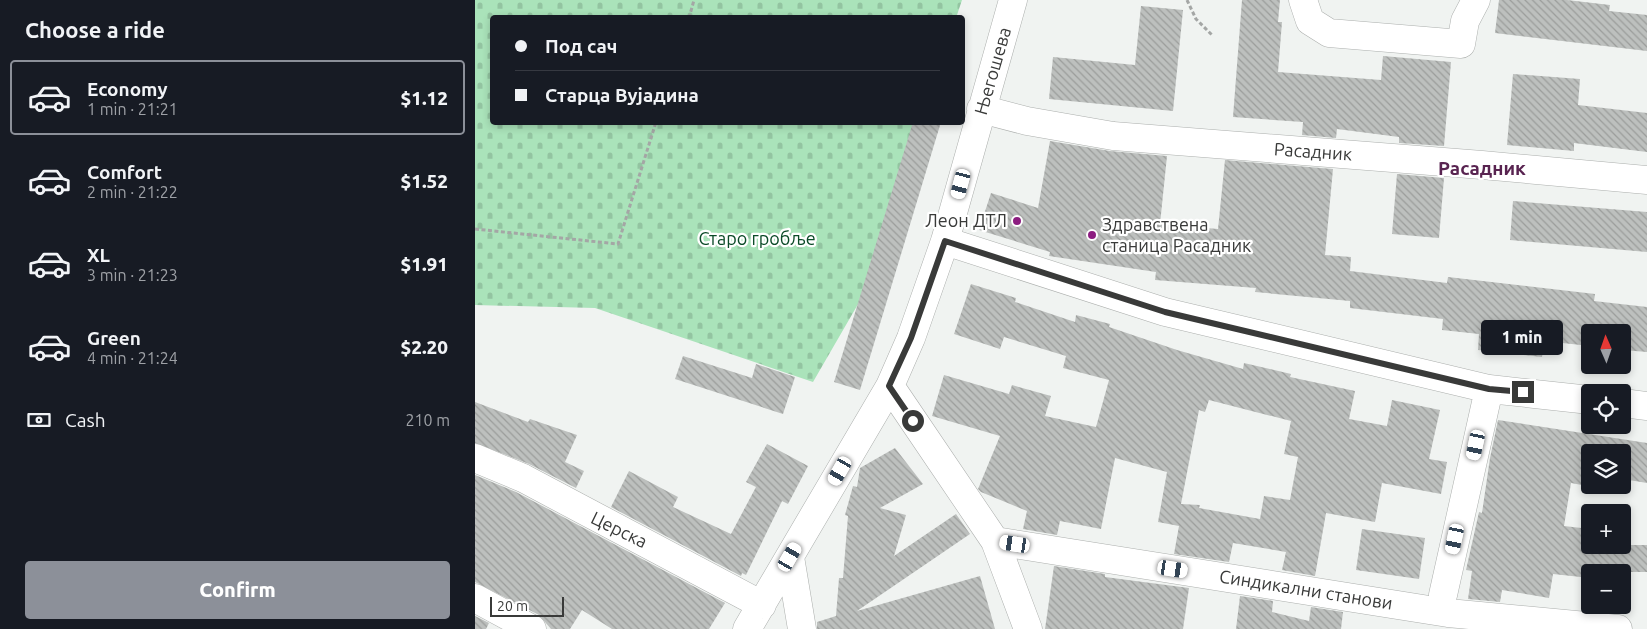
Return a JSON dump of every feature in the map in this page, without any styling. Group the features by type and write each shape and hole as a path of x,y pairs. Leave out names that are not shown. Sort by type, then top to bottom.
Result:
{"street":[{"name":"Његошева","path":"747,629 889,386 911,338 945,241 1013,0"},
{"path":"1303,0 1310,21 1329,33 1461,44 1465,21 1476,0"},
{"name":"Расадник","path":"981,109 1027,121 1113,136 1647,180"},
{"path":"945,241 1165,312 1489,389 1581,399"},
{"path":"889,386 995,541 1027,629"},
{"path":"1445,612 1489,389"},
{"path":"1631,404 1647,406"},
{"name":"Церска","path":"475,458 523,478 762,605"},
{"name":"Синдикални станови","path":"995,541 1445,612 1619,629"},
{"path":"790,557 802,629"},
{"path":"475,598 532,629"}],"path":[{"path":"690,15 694,0"},
{"path":"1187,0 1196,19 1212,34"},
{"path":"475,229 619,244 655,125"}],"green space":[{"name":"Старо гробље","path":"475,0 962,0 957,15 490,15 490,125 920,125 861,299 813,382 595,308 475,305"}],"building":[{"path":"1242,0 1280,0 1278,22 1282,22 1278,72 1381,80 1383,56 1451,62 1444,146 1399,143 1399,137 1337,129 1336,138 1302,135 1303,122 1233,117"},
{"path":"1499,0 1567,0 1610,5 1609,11 1647,15 1647,51 1495,33"},
{"path":"1141,6 1183,10 1173,111 1049,99 1053,57 1135,65"},
{"path":"1513,74 1580,79 1578,105 1647,113 1647,152 1574,143 1574,151 1507,145"},
{"path":"912,125 940,125 860,390 834,382"},
{"path":"1050,141 1110,151 1167,156 1160,224 1218,229 1225,160 1333,169 1325,255 1351,257 1350,271 1447,283 1448,277 1595,294 1594,301 1647,307 1647,352 1631,351 1631,324 1581,324 1581,345 1544,341 1542,357 1478,350 1479,334 1442,330 1443,319 1350,308 1350,301 1255,292 1256,288 1155,280 1156,272 1049,256 1050,252 979,230 991,193 1038,208"},
{"path":"1397,174 1444,178 1439,238 1392,234"},
{"path":"1513,201 1647,212 1647,252 1510,240"},
{"path":"971,284 1016,298 1015,302 1075,322 1076,315 1110,324 1109,327 1177,350 1243,369 1244,363 1291,374 1290,377 1355,391 1349,419 1387,426 1392,400 1440,410 1429,459 1447,462 1441,494 1382,483 1375,522 1326,513 1315,576 1282,570 1286,552 1233,543 1229,562 1174,554 1179,526 1158,522 1167,472 1115,458 1101,529 1060,521 1057,535 1023,529 1027,511 981,492 978,489 1000,436 932,416 944,375 1009,394 1012,385 1051,396 1045,416 1096,427 1109,380 1063,368 1066,356 1004,337 1000,349 954,334","holes":["1209,400 1291,421 1284,454 1298,457 1290,500 1264,496 1260,519 1199,508 1200,505 1181,504 1199,410 1205,412"]},
{"path":"683,356 752,378 756,364 795,377 783,414 675,379"},
{"path":"475,402 528,422 530,419 577,435 565,462 584,471 576,488 529,464 475,443"},
{"path":"1498,420 1647,443 1647,483 1631,480 1631,444 1581,444 1581,485 1571,483 1564,526 1581,528 1581,554 1631,554 1631,545 1647,545 1647,572 1631,572 1631,564 1581,564 1581,577 1553,574 1549,598 1502,590 1500,602 1468,599 1472,571 1466,570 1479,512 1482,513"},
{"path":"767,444 808,466 788,504 782,501 746,575 742,573 741,576 611,507 629,471 678,497 673,507 731,534 756,487 746,482"},
{"path":"895,448 923,484 880,508 906,515 894,556 956,514 970,534 857,611 980,576 995,629 817,629 817,622 836,616 839,578 843,578 848,516 845,515 853,486 857,487 860,468"},
{"path":"475,475 516,492 725,603 709,629 612,629 582,610 570,629 551,629 539,615 475,582"},
{"path":"1362,529 1425,538 1419,579 1356,570"},
{"path":"1054,566 1105,574 1105,577 1189,588 1183,629 1045,629"},
{"path":"1240,596 1273,601 1272,612 1309,621 1311,607 1343,612 1341,629 1236,629"},
{"path":"475,616 489,623 486,629 475,629"}],"place":[{"name":"Леон ДТЛ","path":"1017,221"},
{"name":"Здравствена станица Расадник","path":"1092,235"}],"district":[{"name":"Расадник","path":"1482,168"}],"route":[{"path":"913,421 889,386 911,338 945,241 1165,312 1489,389 1523,392"}]}
